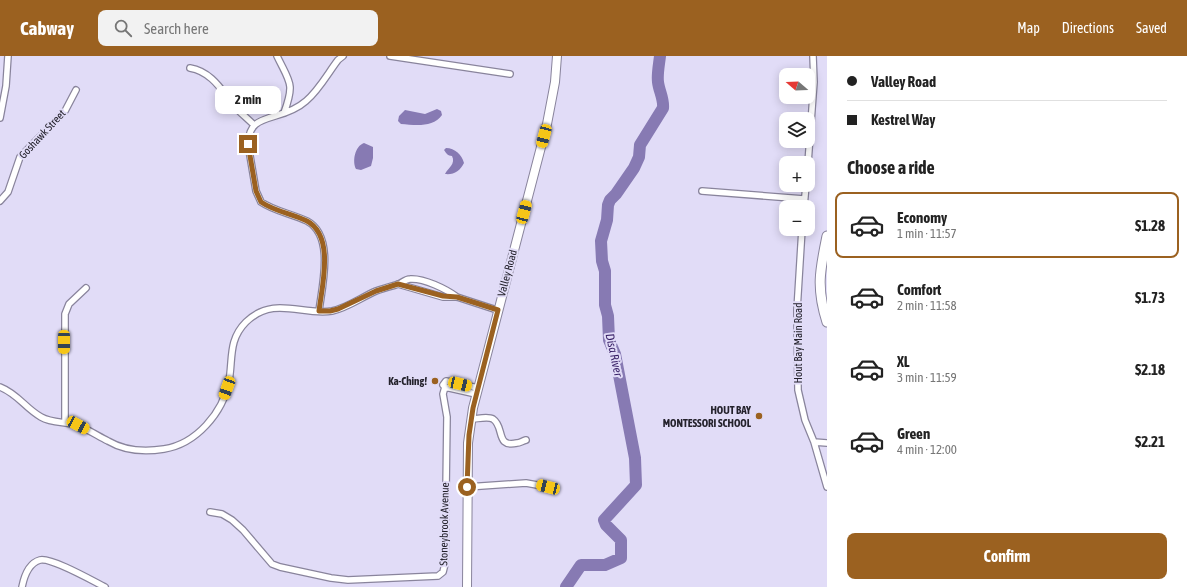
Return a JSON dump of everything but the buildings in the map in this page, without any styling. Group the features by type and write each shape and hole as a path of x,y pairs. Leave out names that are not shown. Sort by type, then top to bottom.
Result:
{"main road":[{"name":"Hout Bay Main Road","path":"827,236 820,267 819,284 820,300 827,322"}],"street":[{"path":"0,118 6,86 8,56"},
{"path":"277,56 287,75 291,88 284,114"},
{"path":"390,56 510,74"},
{"name":"Valley Road","path":"466,587 468,443 471,419 547,124 555,82 557,56"},
{"path":"809,156 814,82 813,56"},
{"path":"319,311 325,258 323,242 315,228 308,222 267,206 259,200 256,191 248,144 250,132 254,125 260,121 284,114 299,107 314,93 339,57"},
{"path":"190,68 200,71 218,84 238,110 254,125"},
{"name":"Goshawk Street","path":"0,201 8,192 20,157 65,111 76,90"},
{"path":"702,191 804,199 805,192"},
{"name":"Hout Bay Main Road","path":"802,236 797,310 798,390 805,420 814,442 827,486"},
{"path":"0,387 15,394 42,418 78,425 109,442 124,448 147,451 162,449 186,441 211,421 219,408 229,382 230,354 238,332 246,322 262,311 276,308 330,311 338,309 376,291 411,279 448,290 459,298"},
{"path":"398,284 439,296 459,298 498,310"},
{"path":"64,423 65,314 69,304 86,288"},
{"name":"Stoneybrook Avenue","path":"210,512 222,514 232,520 243,530 272,564 280,567 331,578 348,580 438,576 443,572 445,564 447,424 443,394 445,386 477,391"},
{"path":"471,419 493,419 499,427 502,440 507,443 516,444 526,440"},
{"path":"814,442 827,443"},
{"path":"467,487 526,483 548,487"},
{"path":"22,587 27,572 36,562 43,560 61,565 105,587"}],"shaded area":[{"path":"437,109 441,111 442,115 434,122 429,124 401,124 398,121 399,116 405,110 425,114"},
{"path":"364,143 373,147 371,166 361,170 356,169 354,158 356,150"},
{"path":"446,148 458,152 464,163 459,170 451,174 445,174 453,161 452,156 448,155 444,150"}],"waterway":[{"name":"Disa River","path":"566,587 581,565 605,565 621,558 621,540 606,525 604,520 636,485 635,458 615,354 609,340 608,316 605,305 605,271 602,261 601,241 607,220 608,205 610,200 634,168 639,157 640,145 663,108 658,79 660,56"}],"place":[{"name":"Ka-Ching!","path":"435,381"},
{"name":"HOUT BAY MONTESSORI SCHOOL","path":"759,416"}],"route":[{"path":"248,144 256,191 259,200 267,206 308,222 315,228 323,242 325,258 319,311 338,309 376,291 398,284 434,295 450,298 457,297 498,310 473,408 469,435 467,487"}]}
